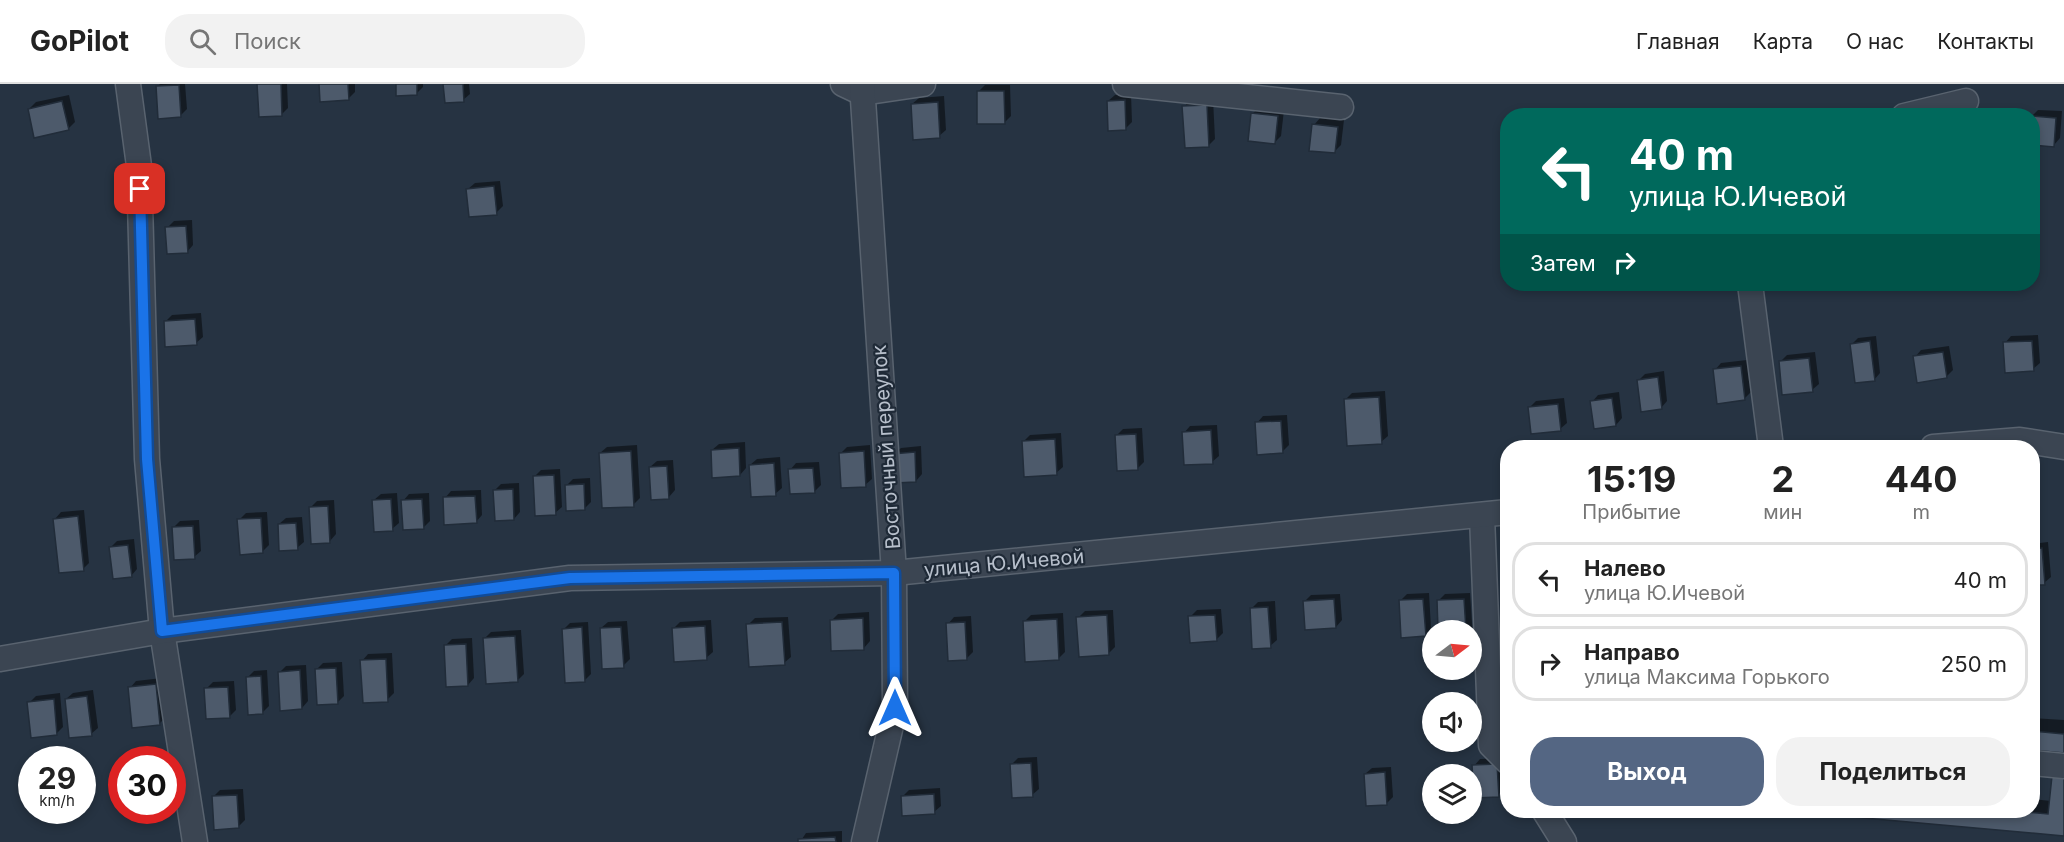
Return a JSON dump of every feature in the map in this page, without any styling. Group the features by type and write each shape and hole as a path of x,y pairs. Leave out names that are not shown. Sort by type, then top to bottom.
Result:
{"street":[{"path":"128,84 139,166 147,459 162,631 195,842"},
{"path":"856,87 923,84"},
{"path":"1125,84 1341,106"},
{"name":"Восточный переулок","path":"856,87 894,573 895,708 864,842"},
{"path":"1937,108 1966,101"},
{"path":"1751,291 1769,440"},
{"path":"2040,443 2064,447"},
{"name":"улица Ю.Ичевой","path":"0,659 162,631 570,578 894,573 1500,513"},
{"path":"1482,516 1491,746 1500,754"},
{"path":"2040,764 2064,766"},
{"path":"1549,818 1564,842"}],"building":[{"path":"257,84 281,84 282,116 259,117"},
{"path":"319,84 348,84 349,100 320,102"},
{"path":"396,84 417,84 417,95 396,96"},
{"path":"443,84 463,84 464,102 445,103"},
{"path":"179,85 181,117 158,119 156,86"},
{"path":"977,91 1004,91 1005,124 977,124"},
{"path":"1125,100 1126,130 1108,131 1107,101"},
{"path":"62,101 69,130 34,138 28,109"},
{"path":"938,102 940,138 913,140 911,104"},
{"path":"1207,105 1209,147 1185,148 1182,106"},
{"path":"1251,113 1278,116 1275,144 1248,141"},
{"path":"2040,117 2056,118 2054,147 2040,146"},
{"path":"1312,124 1338,127 1335,153 1309,151"},
{"path":"494,186 497,215 469,217 466,189"},
{"path":"186,226 188,253 167,254 165,227"},
{"path":"195,319 197,345 165,347 164,321"},
{"path":"1870,341 1875,381 1855,383 1850,344"},
{"path":"2032,341 2034,371 2005,373 2003,342"},
{"path":"1943,352 1947,378 1917,383 1913,356"},
{"path":"1809,358 1813,392 1782,395 1779,361"},
{"path":"1741,366 1745,400 1717,404 1713,369"},
{"path":"1658,377 1662,409 1641,412 1637,380"},
{"path":"1379,397 1382,444 1347,446 1344,399"},
{"path":"1612,398 1616,426 1594,429 1590,401"},
{"path":"1558,404 1561,431 1531,434 1528,407"},
{"path":"1281,421 1283,453 1257,455 1255,422"},
{"path":"1211,430 1213,464 1184,465 1182,432"},
{"path":"1136,434 1138,470 1117,471 1115,435"},
{"path":"1055,439 1057,475 1024,477 1022,441"},
{"path":"739,448 740,476 712,478 711,450"},
{"path":"631,451 634,507 602,508 599,453"},
{"path":"864,451 866,487 841,488 839,453"},
{"path":"915,452 916,482 894,483 892,454"},
{"path":"774,463 776,496 751,497 749,465"},
{"path":"667,466 669,499 651,500 649,467"},
{"path":"813,468 815,493 790,494 788,469"},
{"path":"554,475 556,515 535,516 533,476"},
{"path":"584,484 585,510 566,511 565,485"},
{"path":"513,489 514,520 495,521 493,490"},
{"path":"475,496 477,523 444,525 443,497"},
{"path":"391,499 393,531 374,532 372,500"},
{"path":"422,499 424,529 403,530 401,500"},
{"path":"328,506 330,543 311,544 309,507"},
{"path":"78,516 84,571 59,573 53,519"},
{"path":"261,518 263,553 240,555 237,519"},
{"path":"296,523 298,550 279,551 278,524"},
{"path":"193,526 195,559 174,560 172,527"},
{"path":"128,545 132,577 113,579 109,547"},
{"path":"2040,548 2042,548 2045,585 2040,585"},
{"path":"1334,599 1336,628 1305,630 1303,601"},
{"path":"1423,599 1425,620 1422,620 1422,636 1401,638 1399,600"},
{"path":"1464,599 1465,620 1438,620 1437,600"},
{"path":"1268,607 1271,648 1252,649 1250,608"},
{"path":"1107,615 1109,655 1079,657 1076,617"},
{"path":"1215,615 1217,641 1190,643 1188,616"},
{"path":"863,618 864,650 831,651 830,620"},
{"path":"1057,619 1059,660 1025,662 1023,621"},
{"path":"782,622 785,665 749,667 746,624"},
{"path":"965,622 967,660 948,661 946,623"},
{"path":"705,626 707,660 674,662 672,628"},
{"path":"582,627 585,682 565,683 562,629"},
{"path":"621,627 624,668 602,669 600,628"},
{"path":"515,636 518,682 486,684 483,638"},
{"path":"466,644 468,686 446,687 444,645"},
{"path":"386,659 388,702 363,703 360,660"},
{"path":"336,668 338,704 317,705 315,669"},
{"path":"300,670 302,709 280,711 278,672"},
{"path":"261,676 263,714 248,715 246,677"},
{"path":"156,684 160,725 132,728 128,687"},
{"path":"228,687 230,718 206,719 204,688"},
{"path":"87,696 92,736 69,738 65,699"},
{"path":"54,699 57,735 31,738 27,702"},
{"path":"2040,732 2064,734 2064,753 2040,751"},
{"path":"1031,763 1033,797 1012,798 1010,764"},
{"path":"1497,764 1499,797 1482,798 1482,765"},
{"path":"1385,772 1387,805 1366,806 1364,774"},
{"path":"2052,776 2064,777 2064,836 1864,818 2040,818 2040,813 2048,814"},
{"path":"934,794 935,814 902,816 901,796"},
{"path":"237,795 239,828 214,830 212,796"},
{"path":"835,837 836,842 798,842 798,839"}],"route":[{"path":"140,189 147,459 162,631 570,578 894,573 895,708"}]}
